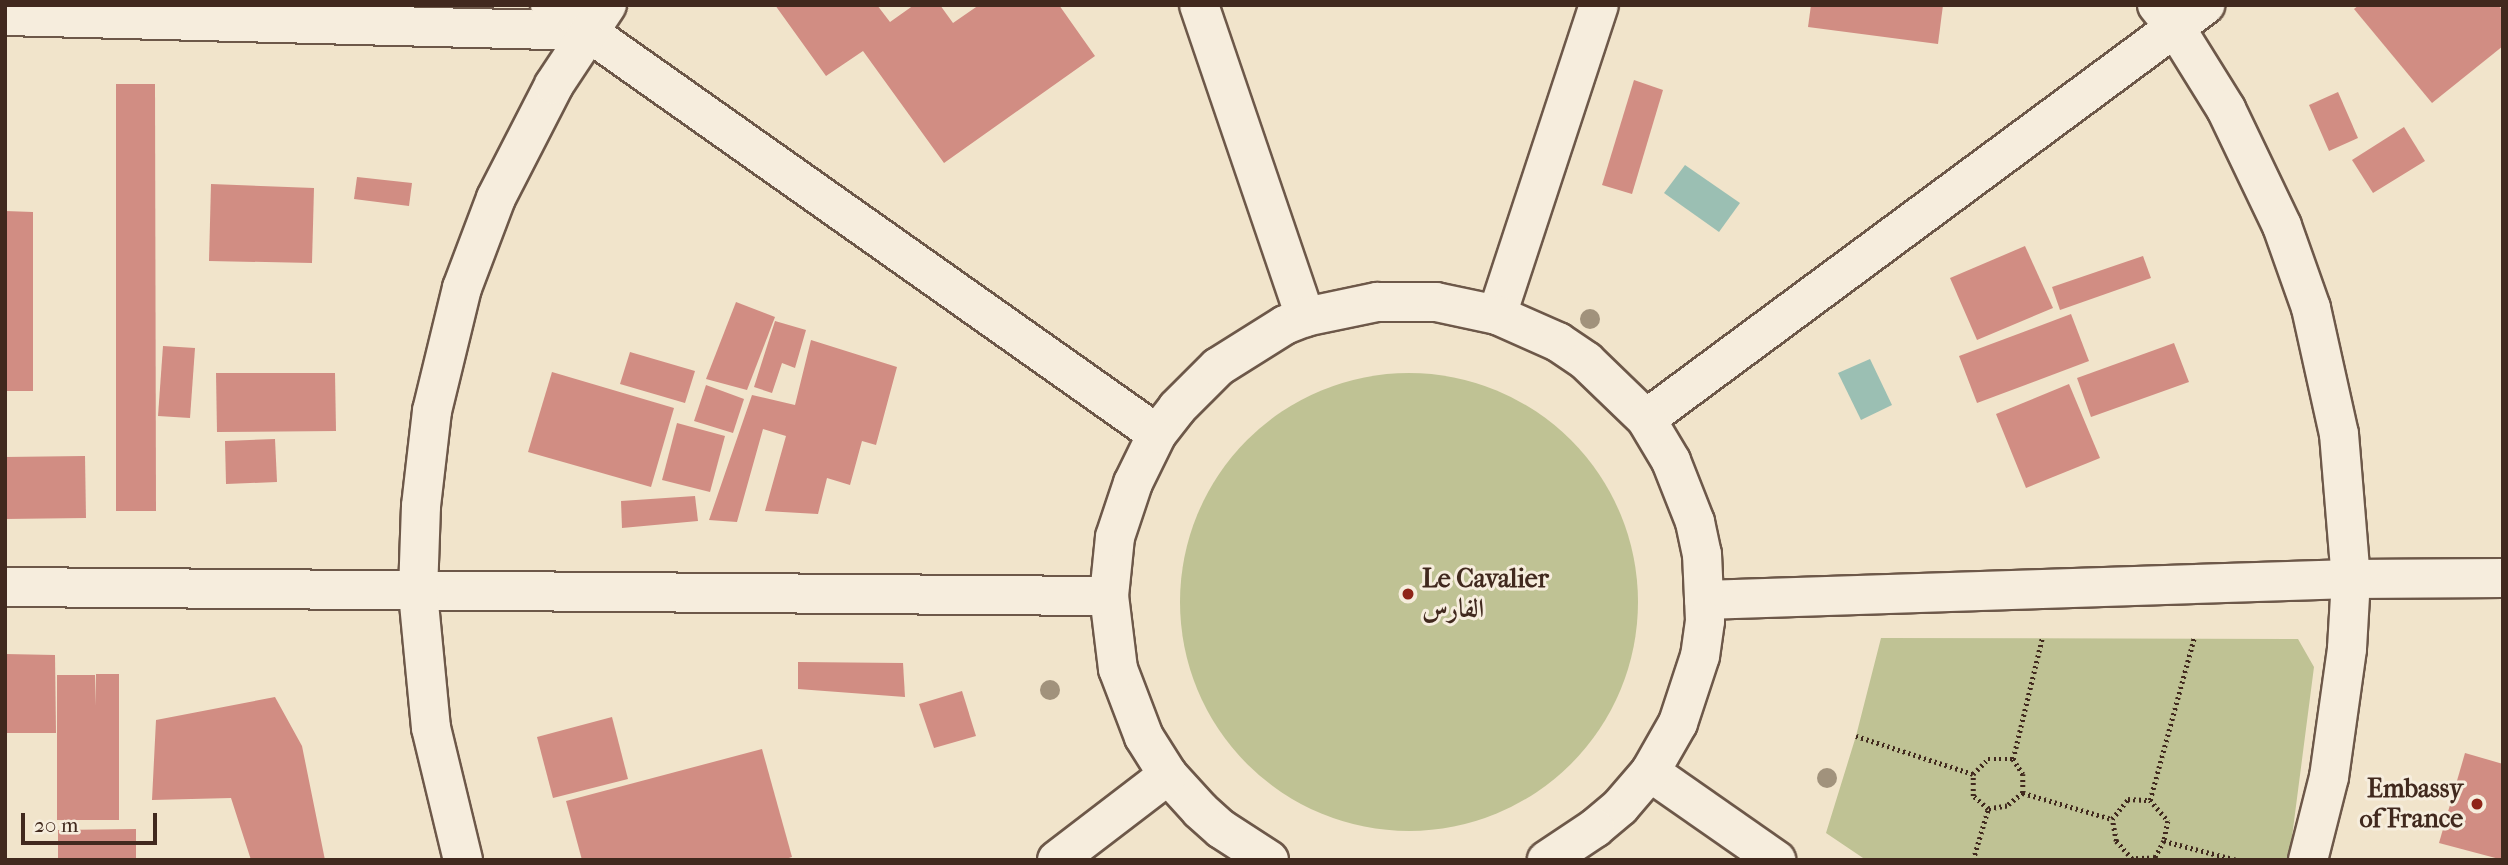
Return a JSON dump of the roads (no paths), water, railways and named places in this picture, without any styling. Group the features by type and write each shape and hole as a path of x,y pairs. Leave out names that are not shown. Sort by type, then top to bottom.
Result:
{"street":[{"path":"550,5 598,18 1157,434"},
{"path":"1199,5 1305,317"},
{"path":"1497,315 1599,5"},
{"path":"1646,419 2166,16 2205,5"},
{"path":"5,16 598,18"},
{"path":"2166,16 2247,148 2282,226 2311,308 2339,434 2351,579 2347,649 2337,734 2308,860"},
{"path":"463,860 431,728 418,592 421,506 429,432 438,380 462,288 496,198 523,141 598,18"},
{"path":"1269,860 1222,829 1168,775 1144,737 1129,704 1118,668 1110,596 1115,537 1122,510 1157,434 1197,387 1219,368 1285,325 1305,317 1377,302 1446,304 1497,315 1558,342 1586,361 1646,419 1671,461 1695,522 1702,554 1704,600 1700,656 1678,723 1650,772 1595,828 1547,860"},
{"path":"1704,600 2351,579 2503,578"},
{"path":"5,587 1110,596"},
{"path":"1650,772 1776,860"},
{"path":"1057,860 1168,775"}],"water":[{"path":"1685,165 1740,203 1719,232 1664,193"},
{"path":"1870,359 1892,405 1861,420 1838,373"}],"place":[{"name":"Le Cavalier الفارس","path":"1408,594"},
{"name":"Embassy of France","path":"2477,804"}]}
